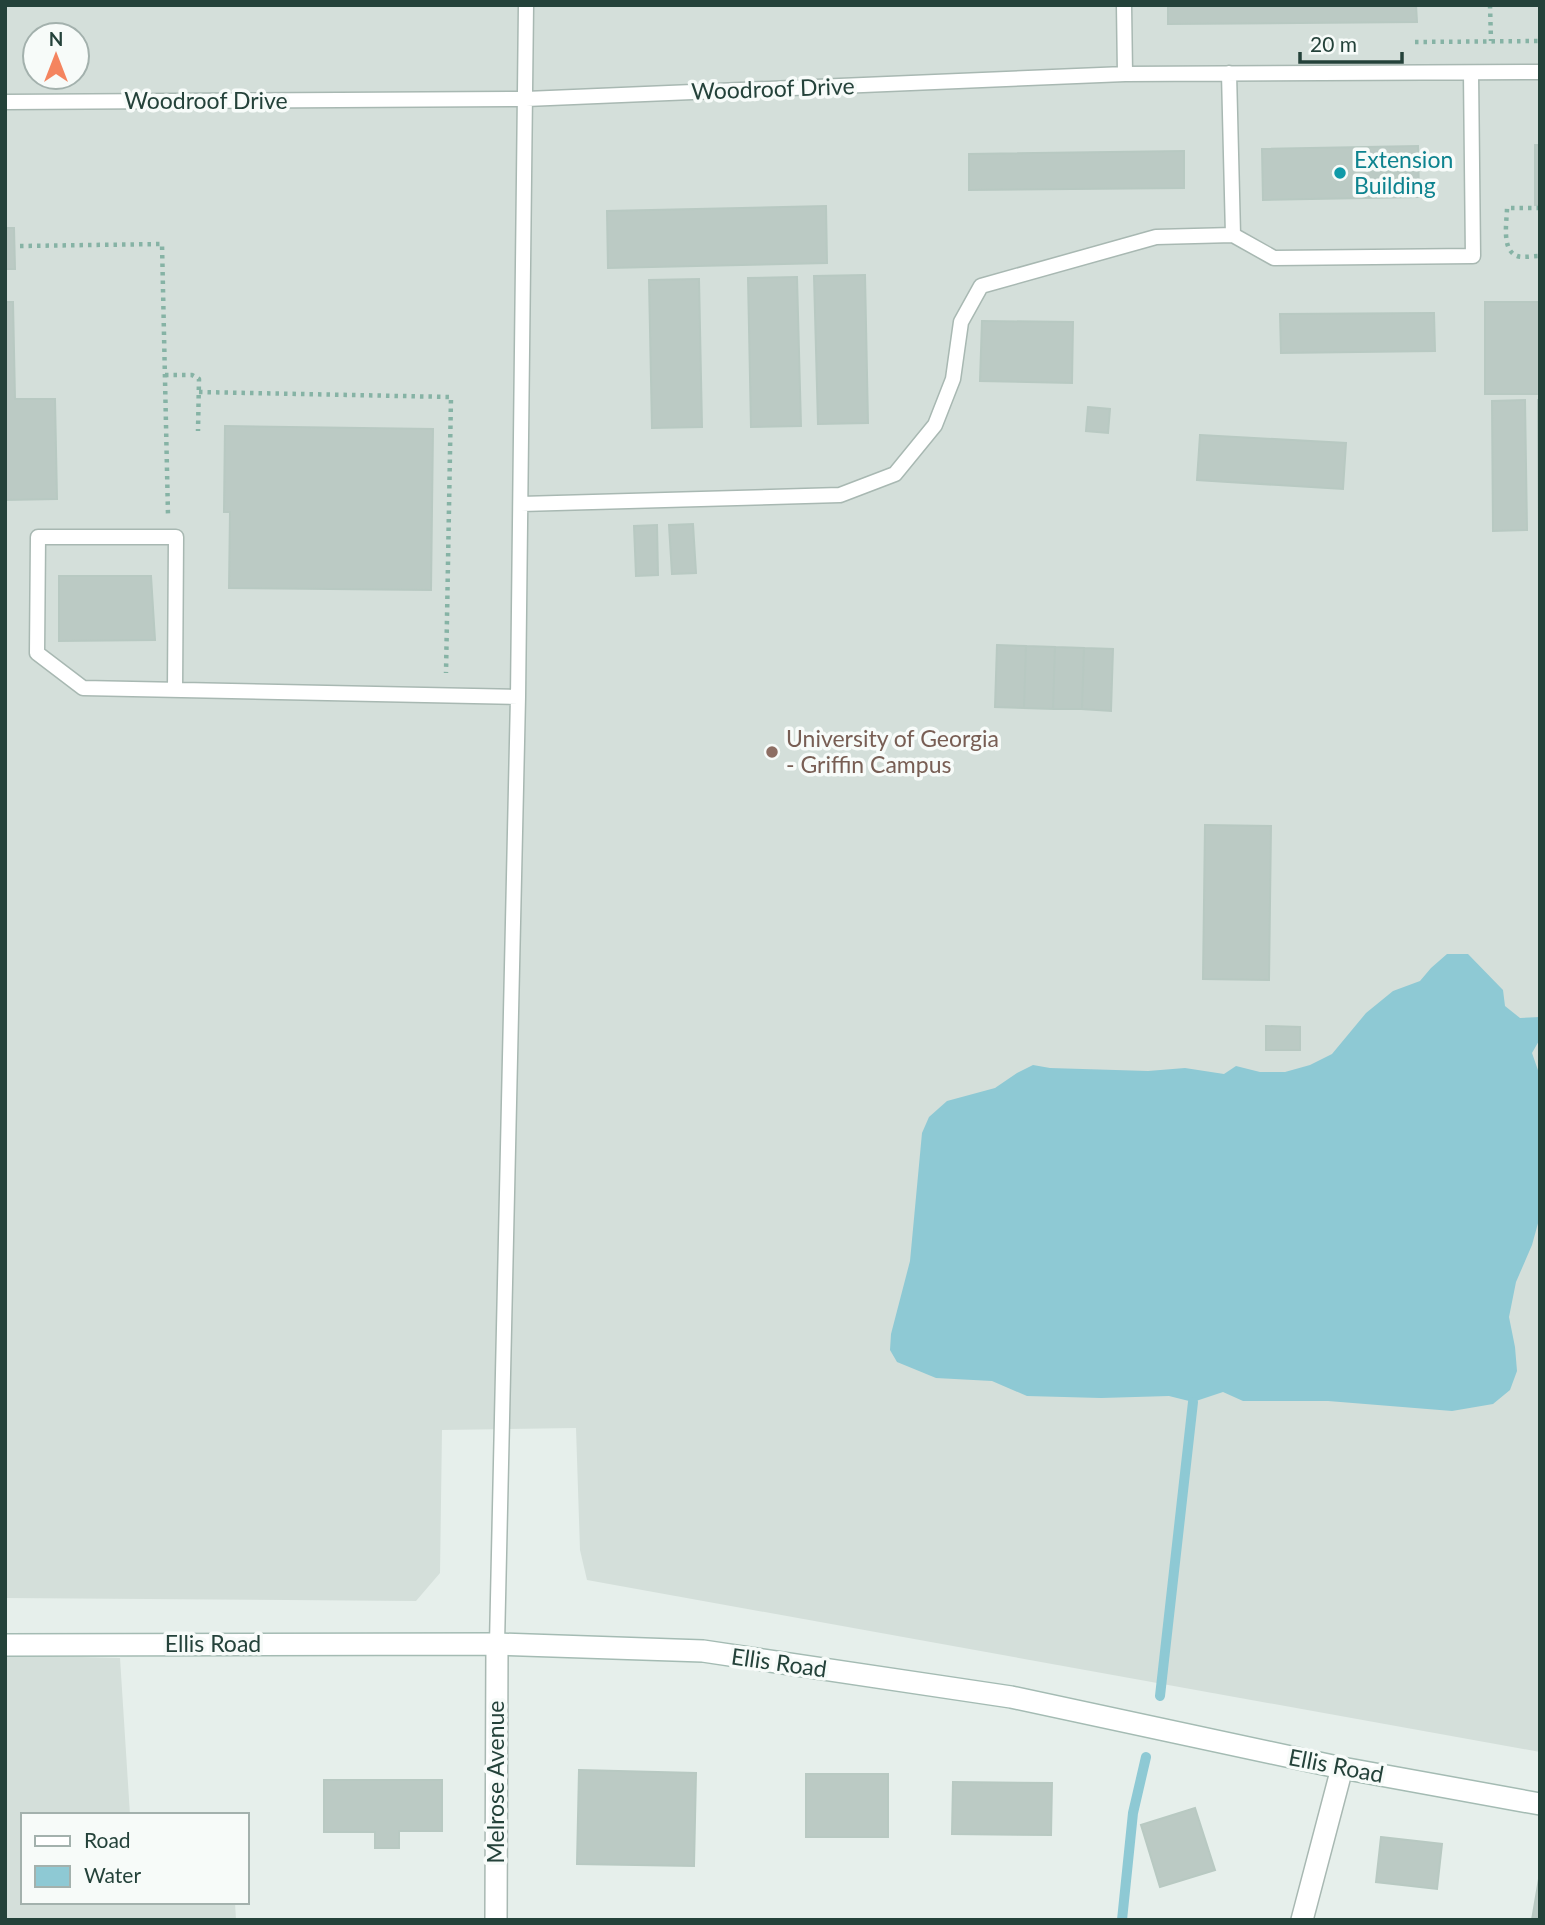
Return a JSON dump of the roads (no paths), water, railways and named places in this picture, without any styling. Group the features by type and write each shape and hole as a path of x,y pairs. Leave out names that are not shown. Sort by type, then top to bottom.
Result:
{"street":[{"name":"Ellis Road","path":"5,1644 497,1644 703,1651 1010,1697 1342,1768 1540,1804"},
{"name":"Melrose Avenue","path":"496,1920 497,1644"},
{"path":"1302,1920 1342,1768"}],"lane":[{"path":"497,1644 518,696 526,5"},
{"path":"1124,5 1125,74"},
{"path":"521,504 840,495 895,474 935,425 953,379 961,322 981,286 1156,237 1233,235 1274,258 1473,256 1471,72"},
{"name":"Woodroof Drive","path":"5,102 526,99 1125,74 1540,72"},
{"path":"1229,73 1233,235"},
{"path":"175,690 176,537 37,537 37,653 83,688 175,690 445,695 518,696"}],"water":[{"path":"1447,954 1468,954 1503,990 1505,1006 1520,1018 1540,1017 1540,1039 1532,1053 1540,1076 1540,1216 1532,1245 1516,1282 1509,1317 1517,1371 1510,1390 1493,1404 1452,1411 1328,1401 1243,1401 1223,1392 1193,1402 1169,1396 1027,1396 992,1381 936,1378 897,1362 890,1350 891,1334 910,1261 922,1133 929,1117 947,1101 995,1088 1033,1065 1050,1068 1148,1071 1185,1068 1224,1074 1236,1066 1260,1072 1285,1072 1310,1065 1332,1054 1366,1013 1393,991 1420,981"}],"waterway":[{"path":"1160,1696 1193,1402"},
{"path":"1122,1920 1133,1813 1146,1757"}],"place":[{"name":"Extension Building","path":"1340,173"},
{"name":"University of Georgia - Griffin Campus","path":"772,752"}]}
